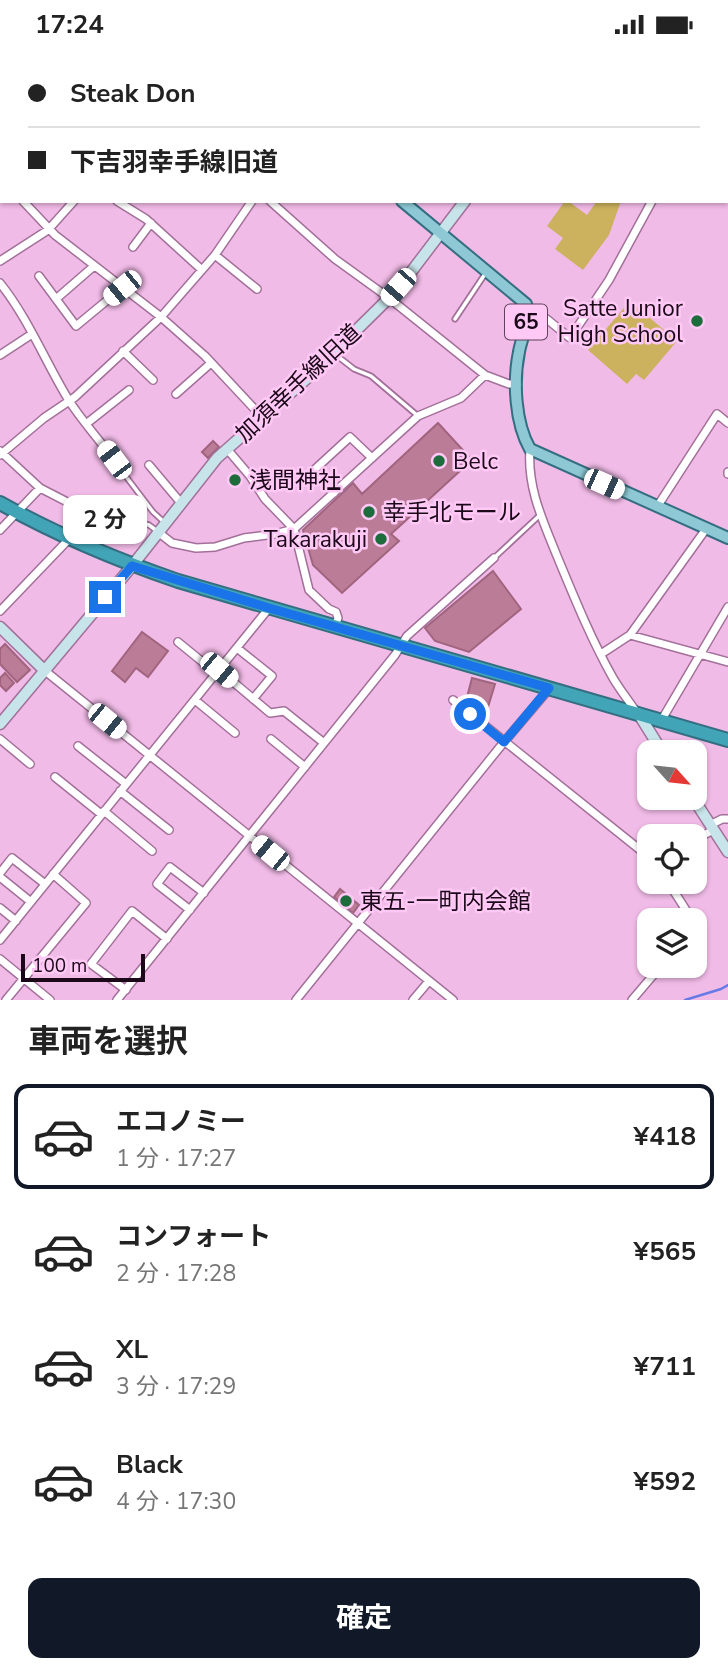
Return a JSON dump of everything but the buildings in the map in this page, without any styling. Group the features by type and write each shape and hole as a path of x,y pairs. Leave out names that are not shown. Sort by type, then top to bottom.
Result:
{"highway":[{"path":"0,503 69,539 132,566 728,740"}],"main road":[{"name":"65","path":"404,203 528,307 518,354 517,384 518,410 530,449"},
{"path":"530,449 728,538"}],"street":[{"path":"25,203 48,230 161,317 211,363 262,418"},
{"path":"0,261 48,230 72,203"},
{"path":"120,203 151,223 202,270"},
{"path":"77,507 40,488 1,453 69,400 161,317 215,255 251,203"},
{"path":"272,203 335,259 389,297 485,375 509,384 517,384"},
{"name":"加須幸手線旧道","path":"0,724 132,566 217,458 334,353 389,297 463,203"},
{"path":"528,307 537,311 570,338 609,280 651,203"},
{"path":"133,247 151,223"},
{"path":"215,255 257,289"},
{"path":"56,299 94,266"},
{"path":"39,276 76,326 122,288"},
{"path":"0,283 69,400 101,443"},
{"path":"0,355 32,334"},
{"path":"123,351 153,380"},
{"path":"176,394 211,363"},
{"path":"162,528 172,543 195,548 215,547 244,538 294,529 418,416 461,398 485,375"},
{"path":"86,424 129,390"},
{"path":"657,507 717,414 728,423"},
{"path":"334,493 313,471 350,437 372,458"},
{"path":"227,449 265,499 294,529 309,590 336,612 338,618 335,627"},
{"path":"530,449 530,475 540,515 571,591 615,681 655,740"},
{"path":"149,465 181,503"},
{"path":"0,530 40,488"},
{"path":"601,654 630,635 706,529"},
{"path":"0,611 69,539"},
{"path":"117,1000 407,636 494,558"},
{"path":"661,721 728,607"},
{"path":"0,940 269,608"},
{"path":"0,627 44,670 453,1000"},
{"path":"630,635 728,662"},
{"path":"178,642 271,713 284,711 324,743"},
{"path":"237,648 271,676 253,699"},
{"path":"296,1000 549,688"},
{"path":"195,700 235,733"},
{"path":"453,700 637,847"},
{"path":"0,739 30,764"},
{"path":"271,740 305,767"},
{"path":"78,746 126,784"},
{"path":"55,778 152,851"},
{"path":"120,791 169,830"},
{"path":"700,810 728,852"},
{"path":"707,830 722,819 728,819"},
{"path":"31,902 0,875 12,858 45,884"},
{"path":"190,910 157,884 170,867 204,893"},
{"path":"5,1000 86,903 53,874"},
{"path":"0,908 16,921"},
{"path":"126,990 91,964 132,911 167,939"},
{"path":"0,959 50,1000"},
{"path":"632,1000 651,978"},
{"path":"413,1000 429,981"}],"lane":[{"path":"455,319 487,271"},
{"path":"334,353 354,369 371,376 418,416"},
{"path":"101,443 162,528"},
{"path":"77,507 162,528"},
{"path":"494,558 540,515"}],"shaded area":[{"path":"564,203 571,203 587,215 596,203 620,203 609,235 583,270 555,249 563,238 547,226"},
{"path":"630,301 677,341 644,380 636,374 627,384 588,350"}],"waterway":[{"path":"685,1000 728,985"}],"place":[{"name":"Satte Junior High School","path":"697,321"},
{"name":"Belc","path":"439,461"},
{"name":"浅間神社","path":"235,480"},
{"name":"幸手北モール","path":"369,512"},
{"name":"Takarakuji","path":"381,539"},
{"name":"東五-一町内会館","path":"346,901"}],"route":[{"path":"105,597 132,566 549,688 504,742 470,714"}]}
